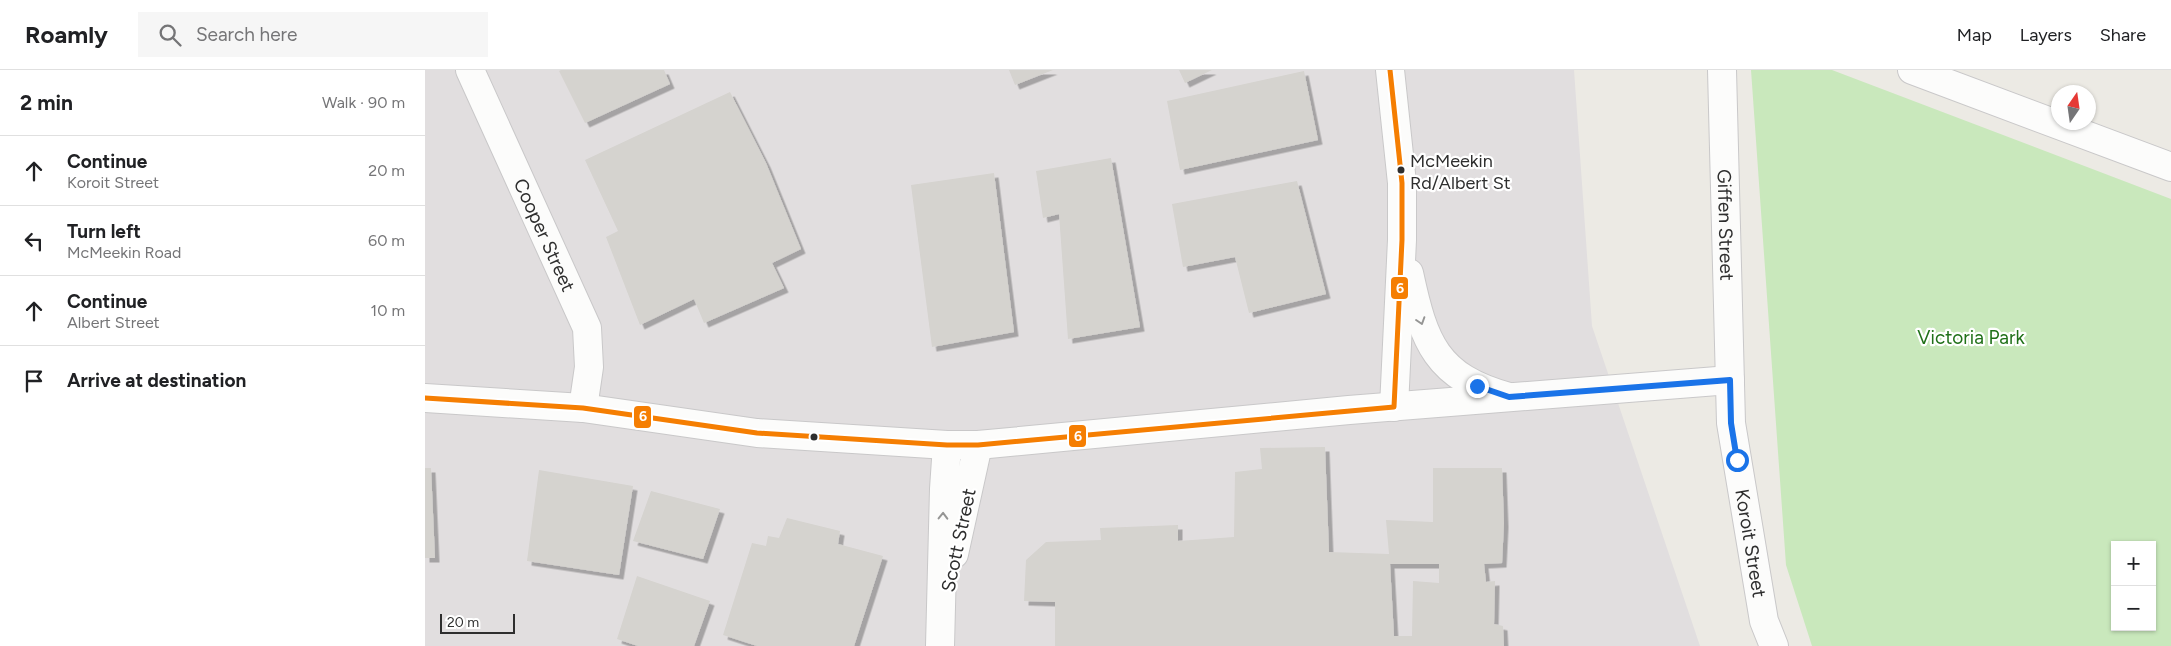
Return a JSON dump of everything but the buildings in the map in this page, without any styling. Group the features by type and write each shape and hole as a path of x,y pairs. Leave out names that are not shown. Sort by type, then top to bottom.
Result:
{"street":[{"name":"Cooper Street","path":"470,70 587,328 589,367 583,408"},
{"path":"1390,70 1401,174 1403,240 1394,407"},
{"name":"Giffen Street","path":"1722,70 1730,380"},
{"path":"1912,70 2171,167"},
{"path":"1403,240 1421,322 1436,354 1461,377 1493,393 1519,397"},
{"path":"425,398 583,408 757,433 947,446 978,445 1637,386 1730,380"},
{"name":"Koroit Street","path":"1730,380 1731,423 1737,460 1764,621 1774,646"},
{"name":"Scott Street","path":"940,640 948,584 978,445"},
{"name":"Scott Street","path":"940,640 943,489 947,446"}],"shaded area":[{"path":"425,70 1574,70 1592,326 1700,646 425,646"}],"green space":[{"name":"Victoria Park","path":"1751,70 1832,70 2171,199 2171,646 1812,646 1786,565"}],"transit line":[{"name":"6","path":"425,398 583,408 757,433 947,445 978,445 1394,407 1402,240 1402,183 1390,70"}],"place":[{"name":"McMeekin Rd/Albert St","path":"1401,170"}],"route":[{"path":"1477,386 1509,397 1730,380 1731,423 1737,460"}]}
